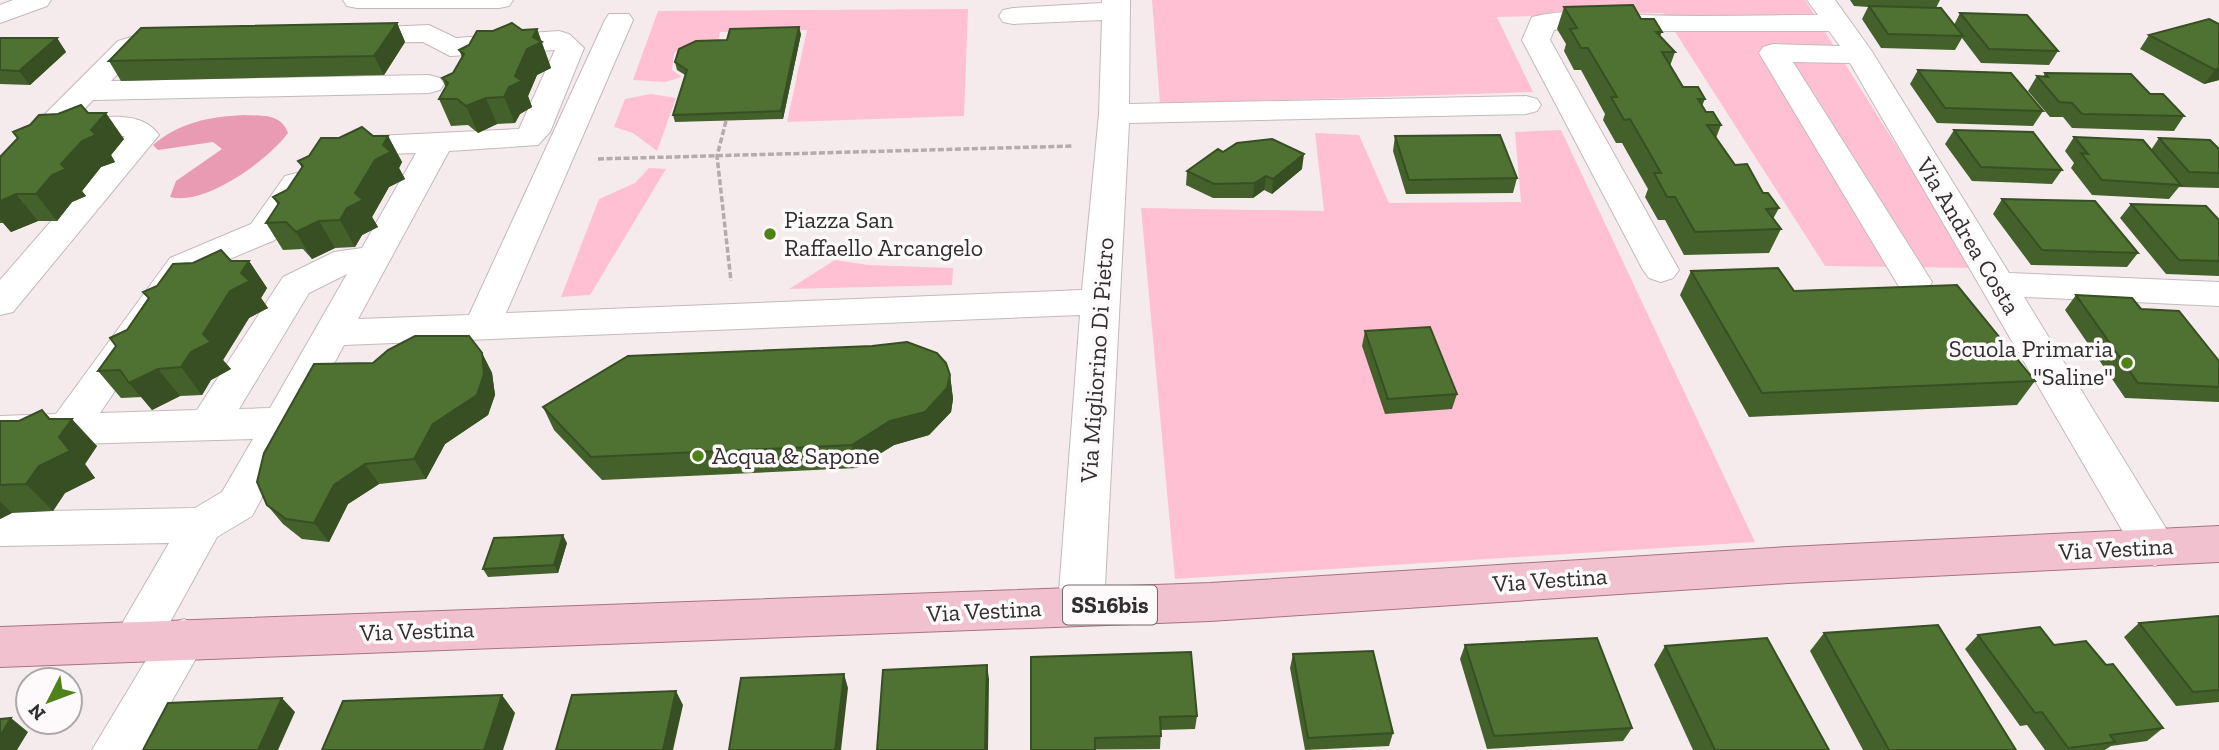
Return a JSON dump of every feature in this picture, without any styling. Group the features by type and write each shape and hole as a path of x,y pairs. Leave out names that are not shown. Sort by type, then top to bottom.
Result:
{"main road":[{"name":"Via Vestina","path":"0,647 1210,602 1788,565 2219,544"}],"street":[{"path":"0,15 37,0"},
{"path":"358,0 499,0"},
{"path":"1013,16 1116,6"},
{"name":"Via Migliorino Di Pietro","path":"1081,606 1099,302 1113,130 1116,6"},
{"path":"1661,270 1536,40 1542,23 1574,19 1640,23 1829,11"},
{"name":"Via Andrea Costa","path":"1829,11 1860,55 2155,548"},
{"path":"482,327 619,20"},
{"path":"68,428 182,266 263,232 309,165 355,146 516,140 531,135 570,48 559,40 450,47 429,33 322,36"},
{"path":"0,178 128,47 149,40 189,39"},
{"path":"392,145 450,47"},
{"path":"1860,55 1773,53 1914,282"},
{"path":"84,91 429,84"},
{"path":"1113,130 1526,104"},
{"path":"0,303 143,135 136,127 48,128"},
{"path":"0,529 202,525 237,505 437,144"},
{"path":"209,425 296,285 346,260 373,259"},
{"path":"1996,284 2219,294"},
{"path":"332,334 1099,302"},
{"path":"0,431 282,423"},
{"path":"135,641 202,525"},
{"path":"117,750 184,639"}],"path":[{"path":"726,121 717,156 736,317"},
{"path":"556,161 717,156 1113,130"}],"shaded area":[{"path":"1152,0 1805,0 1973,268 1825,266 1663,13 1497,17 1533,92 1160,104"},
{"path":"968,9 964,116 787,122 807,30 720,32 718,42 695,42 674,53 672,70 682,77 665,82 633,80 658,11"},
{"path":"651,94 676,98 657,151 633,133 614,127 625,99"},
{"path":"243,115 275,119 281,122 288,133 266,156 234,179 200,195 170,197 176,181 222,149 213,142 158,150 153,145 163,137 195,122"},
{"path":"1561,130 1755,542 1175,579 1141,208 1324,211 1315,133 1359,135 1389,203 1521,202 1515,132"},
{"path":"649,168 666,169 590,295 561,297 599,199 635,183"},
{"path":"835,260 868,265 953,268 952,285 789,289"}],"building":[{"path":"1633,5 1641,19 1654,19 1662,32 1656,32 1675,52 1662,52 1683,87 1698,87 1705,99 1698,99 1706,112 1713,112 1721,125 1707,125 1735,165 1747,164 1763,193 1768,193 1779,208 1766,209 1781,229 1695,232 1675,197 1667,197 1654,173 1661,173 1630,119 1624,120 1611,97 1617,97 1588,48 1581,48 1570,29 1577,28 1564,7"},
{"path":"1869,6 1941,8 1963,36 1888,34"},
{"path":"1960,13 2027,15 2058,51 1989,49"},
{"path":"2209,19 2219,24 2219,68 2215,70 2149,35"},
{"path":"397,23 374,56 109,61 141,28"},
{"path":"512,23 522,30 537,29 533,37 542,42 527,49 515,76 522,81 509,87 504,97 486,98 466,106 457,99 439,99 448,83 442,78 453,73 464,54 459,50 469,45 477,31 493,31"},
{"path":"799,27 781,111 673,115 687,70 675,62 679,49 696,41 727,40 730,29"},
{"path":"0,38 57,38 19,71 0,70"},
{"path":"1918,70 2011,73 2043,111 1945,108"},
{"path":"2045,73 2131,74 2150,94 2163,94 2184,116 2082,114 2072,103 2059,102 2037,76 2048,77"},
{"path":"81,105 88,113 106,113 91,130 96,135 82,141 61,164 66,169 52,175 36,194 16,194 0,201 0,157 18,138 13,132 30,125 39,115 58,114"},
{"path":"362,127 373,136 388,136 383,145 391,152 375,160 355,193 363,200 347,208 340,220 319,221 296,232 286,222 266,223 279,203 273,197 287,190 303,166 298,161 309,156 321,138 339,138"},
{"path":"1954,130 2033,132 2062,170 1981,167"},
{"path":"1500,135 1517,178 1409,180 1395,136"},
{"path":"2074,137 2143,140 2181,185 2102,180 2081,153 2088,154"},
{"path":"2159,138 2210,140 2219,149 2219,173 2189,172"},
{"path":"1272,139 1304,154 1273,179 1266,176 1254,183 1214,184 1187,171 1218,149 1223,152 1237,143"},
{"path":"2002,199 2095,201 2138,253 2042,250"},
{"path":"2131,204 2206,206 2219,220 2219,261 2179,260"},
{"path":"221,250 231,261 249,261 241,273 250,281 230,291 203,334 211,342 191,352 181,367 158,369 129,383 120,370 98,371 116,346 110,338 127,330 149,298 143,292 157,286 173,264 193,263"},
{"path":"1778,268 1794,291 1957,285 2035,381 1762,393 1691,271"},
{"path":"2076,295 2132,298 2141,309 2179,311 2219,361 2219,387 2138,383"},
{"path":"1430,327 1457,394 1388,399 1365,331"},
{"path":"415,336 469,336 482,353 484,374 477,395 433,424 414,459 365,464 334,485 314,523 286,519 267,505 257,482 264,453 314,364 373,363 388,350"},
{"path":"907,342 937,353 946,363 950,375 947,388 925,412 890,421 852,445 591,457 543,407 628,356 872,346"},
{"path":"42,410 49,419 72,419 59,437 70,451 39,466 26,484 0,485 0,421 19,421"},
{"path":"563,535 554,565 483,569 494,538"},
{"path":"2219,616 2219,690 2193,692 2139,623"},
{"path":"1938,625 2016,750 1889,750 1824,633"},
{"path":"2040,627 2054,645 2086,641 2106,665 2113,664 2163,728 2110,735 2115,742 2068,748 2042,712 2035,713 1978,635"},
{"path":"1597,638 1632,728 1494,736 1465,645"},
{"path":"1767,638 1829,750 1715,750 1665,646"},
{"path":"1373,651 1393,733 1308,738 1293,654"},
{"path":"1191,652 1197,716 1160,717 1161,736 1095,738 1095,750 1031,750 1031,657"},
{"path":"987,665 985,750 877,750 883,670"},
{"path":"844,674 835,750 729,750 741,678"},
{"path":"676,691 663,750 556,750 572,695"},
{"path":"502,695 484,750 322,750 343,701"},
{"path":"282,698 258,750 143,750 168,703"},
{"path":"11,718 0,736 0,719"}],"place":[{"name":"Piazza San Raffaello Arcangelo","path":"770,234"},
{"name":"Scuola Primaria \"Saline\"","path":"2127,363"},
{"name":"Acqua & Sapone","path":"698,456"}]}
